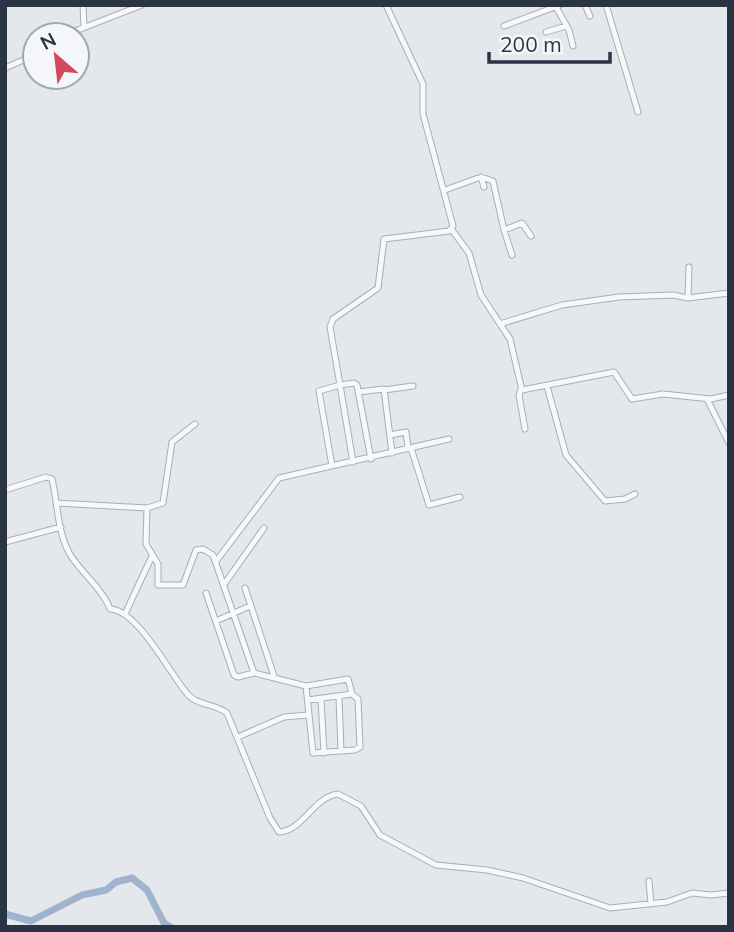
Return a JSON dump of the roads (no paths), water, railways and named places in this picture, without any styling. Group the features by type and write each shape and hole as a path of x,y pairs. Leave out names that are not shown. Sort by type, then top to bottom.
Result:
{"street":[{"path":"91,24 142,5"},
{"path":"386,5 423,84 424,114 445,190 452,230 471,257 483,298 503,323 511,342 521,389 519,395 524,429"},
{"path":"585,5 590,16"},
{"path":"606,5 638,112"},
{"path":"503,26 558,6 573,46"},
{"path":"546,32 566,26"},
{"path":"445,190 481,177 494,183 512,255"},
{"path":"481,177 484,187"},
{"path":"504,230 522,223 531,236"},
{"path":"353,463 331,322 378,288 383,241 390,236 452,230"},
{"path":"688,299 689,267"},
{"path":"503,323 562,305 654,295 673,295 688,299 729,293"},
{"path":"521,389 614,372 632,399 663,394 707,399 729,395"},
{"path":"332,466 319,391 340,385 356,383 371,459"},
{"path":"358,392 413,386"},
{"path":"547,386 569,461 605,501 625,499 635,494"},
{"path":"384,390 392,453"},
{"path":"707,399 729,443"},
{"path":"57,503 147,508 163,503 172,442 195,424"},
{"path":"390,435 406,432 429,505 460,497"},
{"path":"217,560 279,478 449,439"},
{"path":"5,490 48,477 53,482 69,554 94,587 106,598 110,609 125,614 143,632 190,698 222,709 238,737 270,818 279,832 297,823 325,798 341,795 361,806 380,835 426,862 523,878 610,908 651,904 692,893 729,893"},
{"path":"147,508 146,544 158,564 157,583 171,586 183,584 196,550 203,549 217,560 254,673"},
{"path":"5,542 61,527"},
{"path":"225,583 264,528"},
{"path":"125,614 152,556"},
{"path":"245,588 274,676"},
{"path":"206,593 234,675 238,677 254,673 274,676 306,686 348,679 352,694 358,699 360,747 315,754 312,750 306,686"},
{"path":"216,621 250,606"},
{"path":"308,700 339,698 352,694"},
{"path":"339,698 341,751"},
{"path":"321,700 324,753"},
{"path":"238,737 284,717 308,715"},
{"path":"341,719 358,717"},
{"path":"649,881 651,904"}],"waterway":[{"path":"5,914 31,921 82,895 106,890 116,882 132,878 147,890 164,923 170,927"}]}
